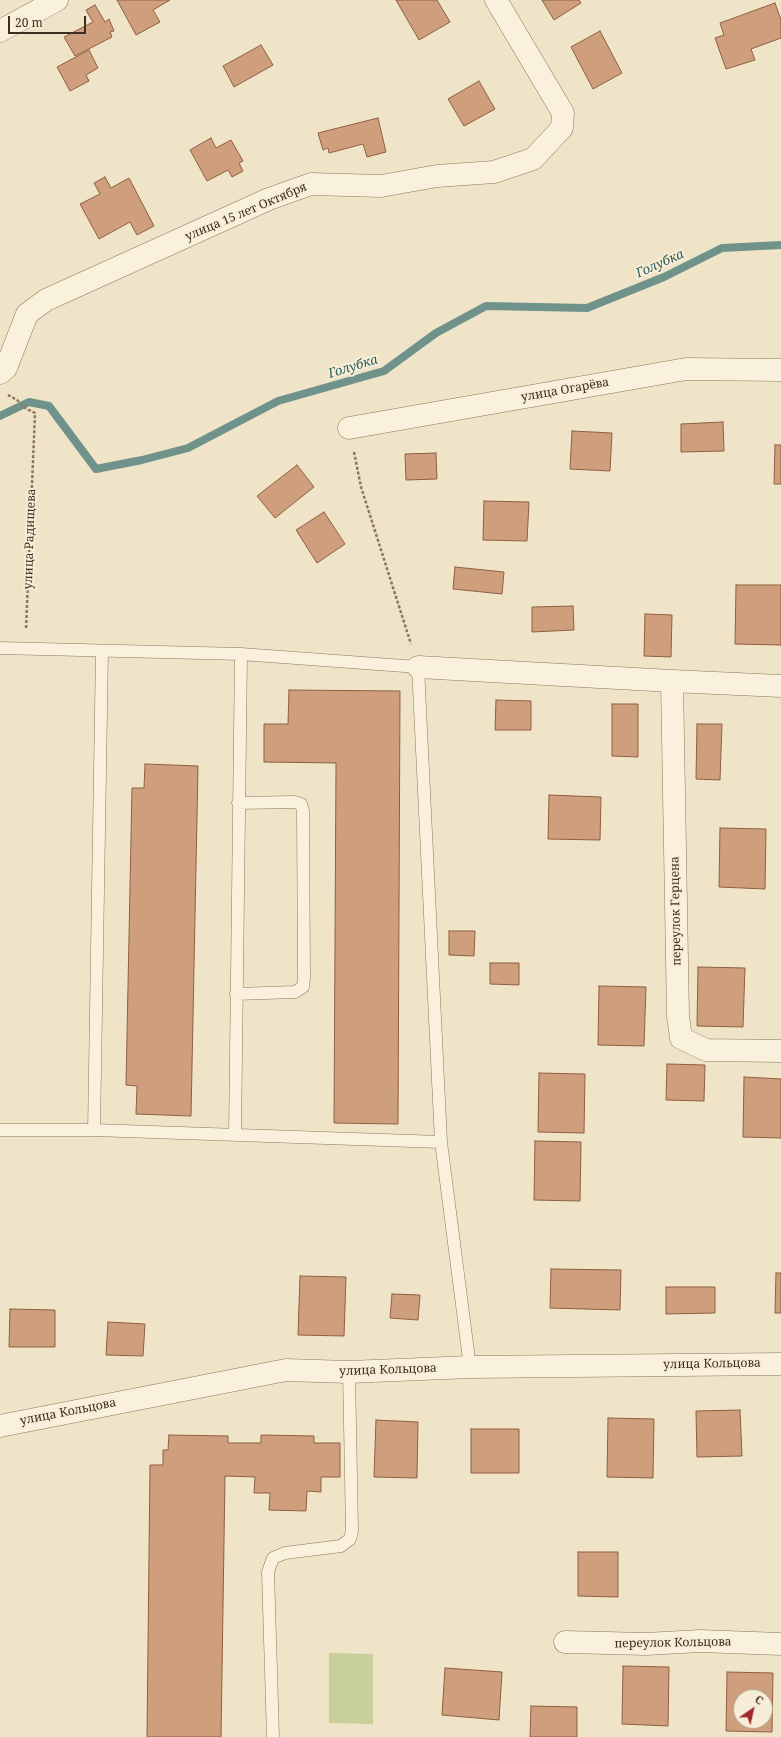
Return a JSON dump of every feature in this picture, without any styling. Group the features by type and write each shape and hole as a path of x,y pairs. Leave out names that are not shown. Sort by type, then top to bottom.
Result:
{"street":[{"path":"0,31 57,0"},
{"name":"улица 15 лет Октября","path":"0,373 6,368 27,314 46,300 269,199 311,184 381,186 437,176 494,172 533,158 562,128 563,112 496,0"},
{"name":"улица Огарёва","path":"349,428 686,369 781,370"},
{"path":"418,667 781,686"},
{"name":"переулок Герцена","path":"672,681 678,1016 681,1038 706,1050 781,1051"},
{"name":"улица Кольцова","path":"0,1426 286,1370 349,1372 470,1367 781,1364"},
{"name":"переулок Кольцова","path":"566,1642 646,1644 700,1641 781,1644"}],"lane":[{"path":"0,648 25,650 241,654 418,667 442,1142 470,1367"},
{"path":"94,1130 102,651"},
{"path":"235,1135 241,654"},
{"path":"236,994 295,992 302,987 304,978 304,811 301,804 294,802 238,803"},
{"path":"0,1130 94,1130 442,1142"},
{"path":"273,1737 268,1572 273,1558 285,1553 340,1546 350,1540 352,1531 349,1372"}],"path":[{"name":"улица Радищева","path":"18,400 25,408 35,414 29,587 25,650"},
{"path":"349,428 361,487 418,667"}],"green space":[{"path":"329,1653 373,1654 373,1724 329,1723"}],"building":[{"path":"117,0 170,0 153,10 160,22 136,35"},
{"path":"396,0 437,0 450,22 419,40"},
{"path":"542,0 579,0 581,3 554,20"},
{"path":"775,3 781,20 781,38 751,49 755,60 726,69 715,38 724,35 720,23"},
{"path":"95,5 105,22 109,19 114,31 110,32 112,37 75,56 64,37 93,22 86,10"},
{"path":"600,31 622,73 593,89 571,47"},
{"path":"261,45 273,65 234,87 223,66"},
{"path":"89,50 98,68 86,75 89,81 70,91 57,67"},
{"path":"479,81 495,109 464,126 448,99"},
{"path":"378,118 386,152 367,157 363,144 329,153 328,148 323,150 318,133"},
{"path":"211,138 216,148 231,140 243,161 239,163 243,171 232,177 228,170 207,181 190,150"},
{"path":"105,177 111,188 129,178 154,226 137,235 130,222 99,239 80,204 100,194 94,183"},
{"path":"723,422 724,451 681,452 681,424"},
{"path":"572,431 612,433 610,471 570,469"},
{"path":"775,445 781,445 781,484 774,484"},
{"path":"436,453 437,479 406,480 405,454"},
{"path":"297,465 314,487 275,518 257,496"},
{"path":"484,501 529,502 527,541 483,540"},
{"path":"324,512 345,544 317,563 296,530"},
{"path":"455,567 504,572 502,594 453,589"},
{"path":"736,585 781,585 781,645 735,644"},
{"path":"573,606 574,630 532,632 532,607"},
{"path":"645,614 672,615 671,657 644,656"},
{"path":"289,690 400,691 398,1124 334,1123 336,763 264,762 264,724 288,724"},
{"path":"496,700 531,701 531,730 495,730"},
{"path":"612,704 638,704 638,757 612,756"},
{"path":"697,724 722,724 720,780 696,779"},
{"path":"145,764 198,766 191,1116 136,1114 137,1086 126,1085 132,788 144,788"},
{"path":"549,795 601,797 600,840 548,839"},
{"path":"720,828 766,829 765,889 719,887"},
{"path":"449,931 475,931 474,956 449,955"},
{"path":"490,963 519,963 519,985 490,984"},
{"path":"698,967 745,968 743,1027 697,1026"},
{"path":"599,986 646,987 644,1046 598,1045"},
{"path":"667,1064 705,1065 704,1101 666,1100"},
{"path":"539,1073 585,1074 584,1133 538,1132"},
{"path":"744,1077 781,1079 781,1138 743,1137"},
{"path":"535,1141 581,1142 580,1201 534,1200"},
{"path":"551,1269 621,1270 620,1310 550,1308"},
{"path":"776,1273 781,1273 781,1313 775,1313"},
{"path":"300,1276 346,1277 344,1336 298,1335"},
{"path":"666,1287 715,1287 715,1313 666,1314"},
{"path":"392,1294 420,1295 418,1320 390,1318"},
{"path":"10,1309 55,1310 55,1347 9,1347"},
{"path":"108,1322 145,1324 143,1356 106,1355"},
{"path":"740,1410 742,1456 697,1457 696,1411"},
{"path":"608,1418 654,1419 653,1478 607,1477"},
{"path":"376,1420 418,1422 417,1478 374,1477"},
{"path":"471,1429 519,1429 519,1473 471,1473"},
{"path":"169,1435 228,1436 228,1443 261,1443 261,1435 314,1436 314,1443 340,1443 340,1477 321,1477 321,1492 307,1491 306,1511 269,1510 270,1493 254,1493 255,1477 225,1476 221,1737 147,1737 150,1465 163,1465 163,1450 168,1450"},
{"path":"578,1552 618,1552 618,1597 578,1596"},
{"path":"623,1666 669,1667 668,1726 622,1724"},
{"path":"445,1668 502,1672 499,1720 442,1715"},
{"path":"727,1672 773,1673 773,1689 733,1689 733,1729 772,1729 772,1732 726,1731"},
{"path":"531,1706 577,1707 577,1737 530,1737"}],"waterway":[{"name":"Голубка","path":"0,416 29,402 49,406 96,469 142,460 188,448 278,401 384,371 436,333 486,306 587,308 664,277 722,248 781,245"}]}
